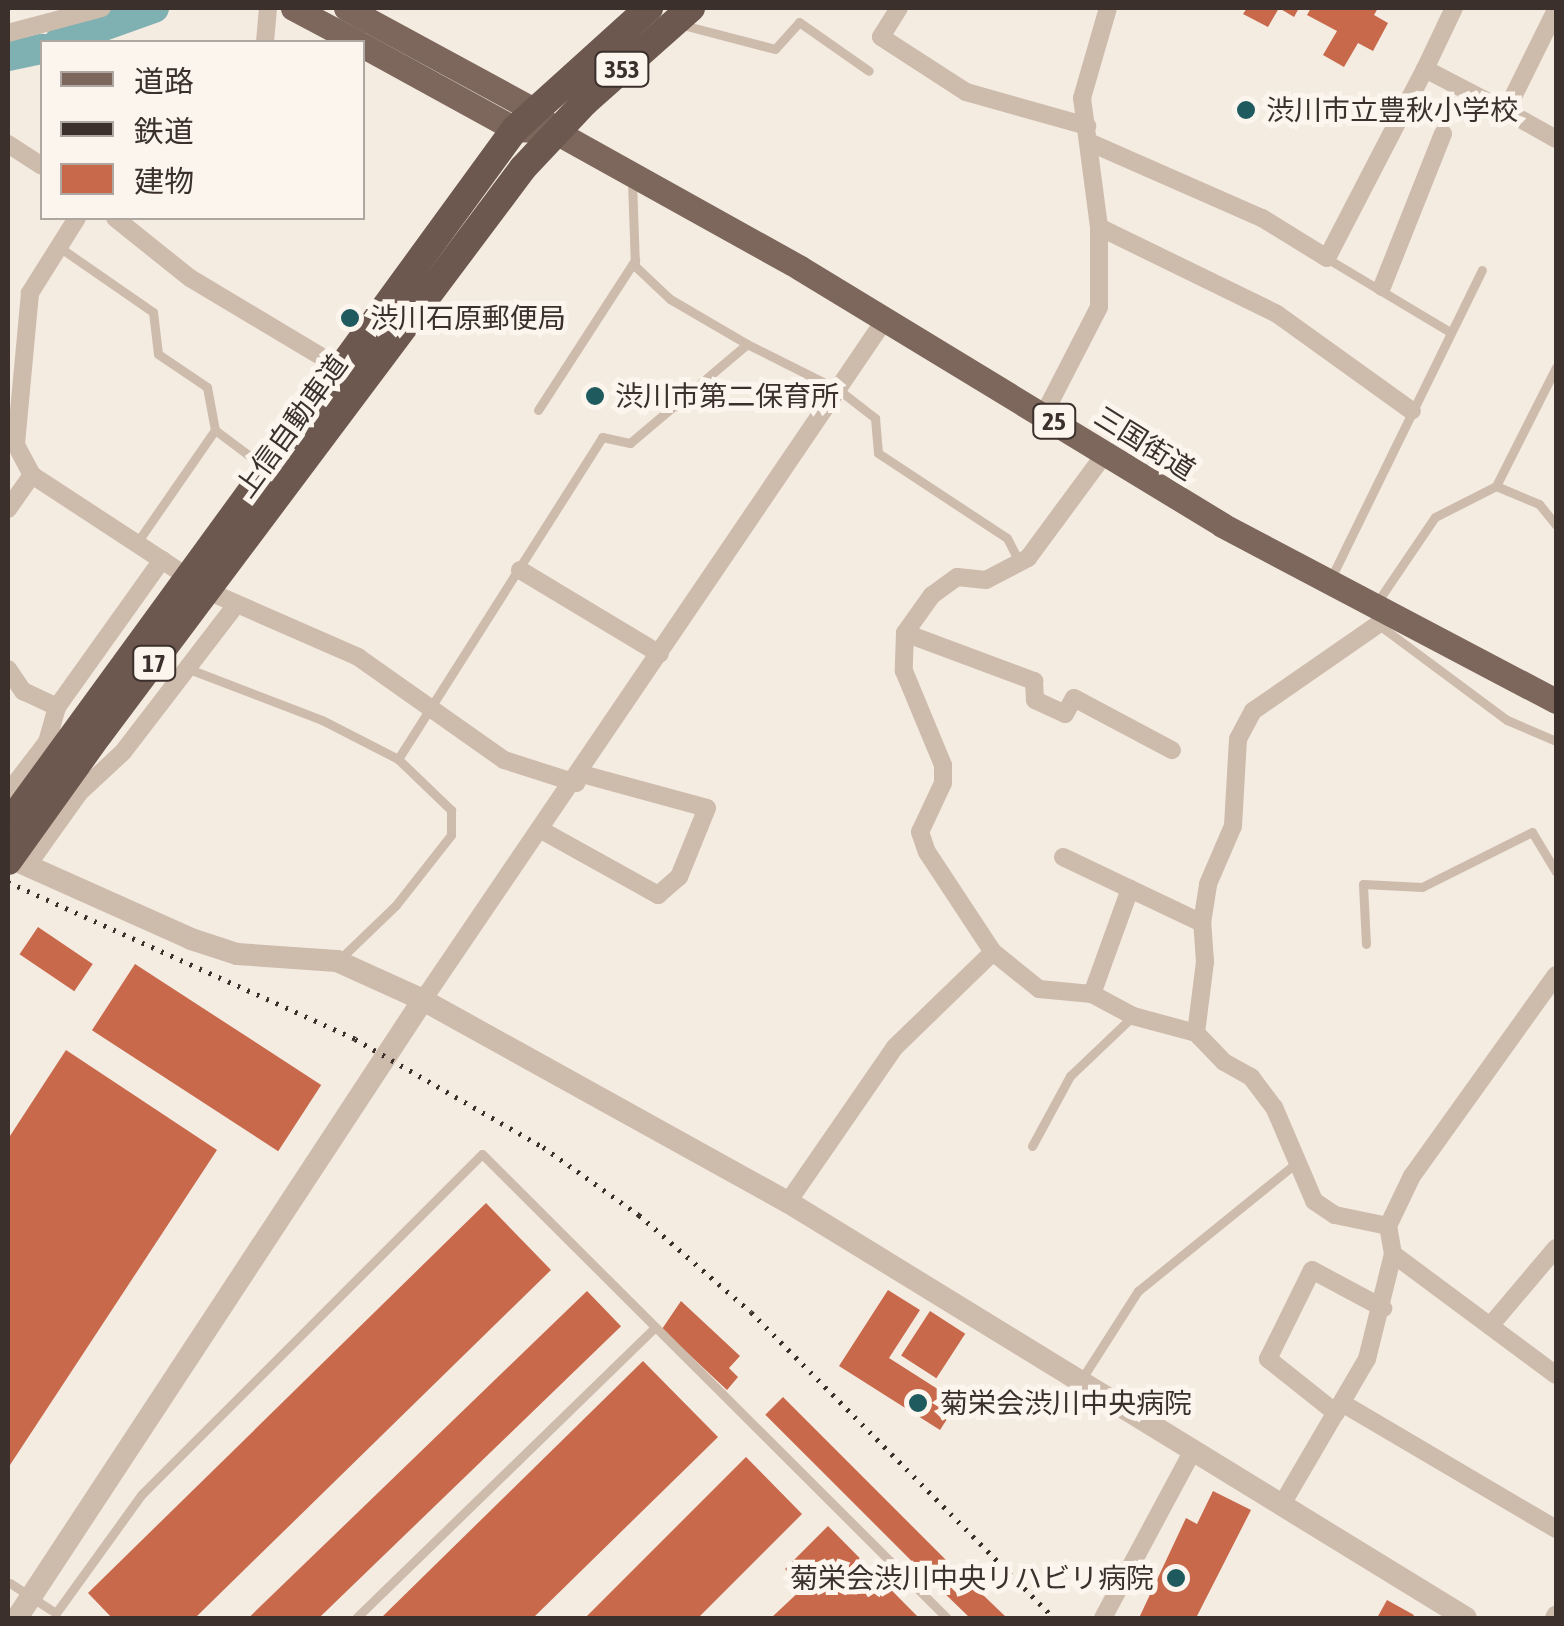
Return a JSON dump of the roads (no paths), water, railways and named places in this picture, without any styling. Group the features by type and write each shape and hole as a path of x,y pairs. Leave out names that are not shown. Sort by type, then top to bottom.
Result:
{"highway":[{"name":"上信自動車道","path":"198,584 266,468 524,119 649,8"},
{"name":"上信自動車道","path":"8,826 91,728 198,584 556,132 683,14"},
{"name":"上信自動車道","path":"14,861 91,728"}],"main road":[{"name":"25","path":"293,8 371,30"},
{"name":"25","path":"346,8 371,30 524,119 556,132"},
{"name":"三国街道","path":"556,132 1382,615 1556,701"}],"street":[{"path":"8,32 102,8"},
{"path":"265,40 268,8"},
{"path":"900,8 882,37 966,92 1089,134 1262,218 1327,258 1454,8"},
{"path":"1044,414 1099,307 1098,227 1082,98 1108,8"},
{"path":"1506,112 1556,10"},
{"path":"1425,68 1556,139"},
{"path":"1382,288 1443,134"},
{"path":"8,144 40,164"},
{"path":"76,220 56,246 26,310 16,445 32,475 198,584 358,657 432,704 504,760 708,808 679,877 658,895 543,831"},
{"path":"118,220 190,278 339,368"},
{"path":"1098,227 1277,314 1412,411"},
{"path":"17,1618 422,1000 543,831 884,321"},
{"path":"1104,455 1019,562 986,580 958,578 932,595 905,634 904,671 943,765 942,783 920,832 993,952 1039,988 1092,994 1133,1016 1196,1033 1224,1062 1251,1077 1274,1107 1294,1164 1314,1200 1335,1215 1388,1226"},
{"path":"8,510 32,475"},
{"path":"8,794 46,742 56,707 162,560"},
{"path":"520,570 660,654"},
{"path":"236,604 123,752 14,861 238,954 338,961 422,1000 788,1202 1194,1450 1433,1610 1466,1618"},
{"path":"1196,1033 1205,962 1202,923 1208,884 1233,826 1238,740 1253,710 1382,615"},
{"path":"905,634 1034,681 1035,700 1065,714 1074,698 1172,750"},
{"path":"8,669 23,691 56,707"},
{"path":"1063,857 1202,923"},
{"path":"1092,994 1130,889"},
{"path":"788,1202 896,1047 993,952"},
{"path":"1281,1506 1367,1359 1383,1308 1393,1254 1388,1226 1432,1145 1556,975"},
{"path":"1490,1326 1556,1248"},
{"path":"1393,1254 1556,1375"},
{"path":"1383,1308 1312,1270 1268,1359 1339,1408 1556,1529"},
{"path":"1104,1618 1194,1450"}],"lane":[{"path":"683,14 775,50 799,22 869,70"},
{"path":"538,410 635,260 632,174"},
{"path":"56,246 154,312 158,354 207,387 215,430 266,468"},
{"path":"1327,258 1450,332"},
{"path":"635,260 670,299 838,390 876,418 878,453 1007,538 1019,562"},
{"path":"1330,582 1482,270"},
{"path":"398,759 602,438 630,443 747,344"},
{"path":"1555,737 1507,720 1382,615 1435,517 1496,486 1556,367"},
{"path":"136,544 215,430"},
{"path":"1496,486 1539,504 1556,524"},
{"path":"186,668 322,720 398,759 451,810 451,835 396,905 338,961"},
{"path":"1366,944 1363,884 1422,887 1532,832 1556,872"},
{"path":"1032,1146 1070,1076 1133,1016"},
{"path":"9,1582 55,1613 141,1495 482,1154 653,1330 947,1618"},
{"path":"1081,1380 1138,1291 1294,1164"},
{"path":"356,1618 653,1330"}],"waterway":[{"path":"65,40 154,8"},
{"path":"8,56 40,49"}],"railway":[{"path":"8,882 355,1039 543,1147 639,1215 751,1312 1054,1618"}],"place":[{"name":"渋川市立豊秋小学校","path":"1246,110"},
{"name":"渋川石原郵便局","path":"350,318"},
{"name":"渋川市第二保育所","path":"595,396"},
{"name":"菊栄会渋川中央病院","path":"918,1403"},
{"name":"菊栄会渋川中央リハビリ病院","path":"1176,1578"}]}
